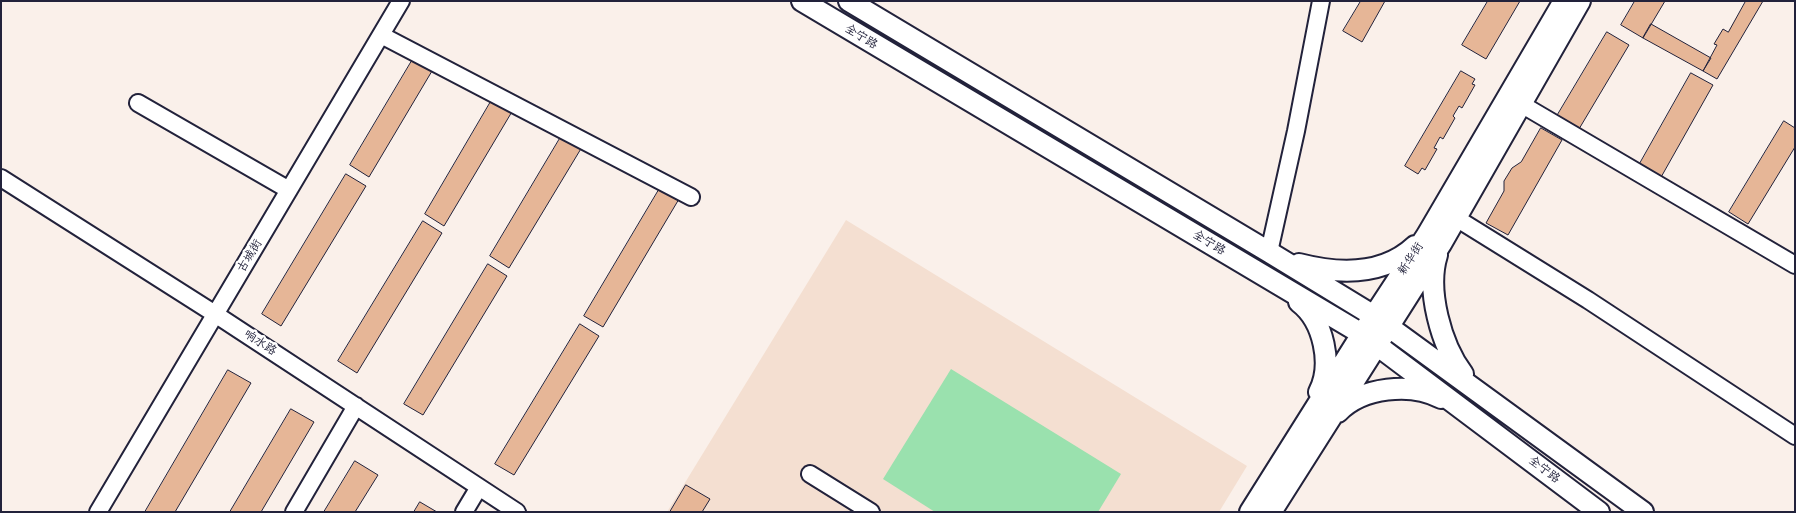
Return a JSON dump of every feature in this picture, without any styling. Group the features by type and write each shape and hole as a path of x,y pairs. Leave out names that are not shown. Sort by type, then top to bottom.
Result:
{"main road":[{"name":"全宁路","path":"802,1 1370,339 1599,512"},
{"name":"全宁路","path":"849,1 1381,321 1643,512"},
{"name":"新华街","path":"1271,512 1311,448 1370,339 1434,240 1564,1"},
{"name":"新华街","path":"1434,240 1456,218 1580,1"},
{"path":"1274,255 1315,268 1339,271 1366,270 1404,257 1434,240 1434,285 1443,336 1450,356 1462,374 1484,395"},
{"path":"1268,278 1304,306 1319,330 1324,346 1325,376 1322,388 1301,430"},
{"name":"新华街","path":"1250,512 1301,430 1370,339"},
{"path":"1311,448 1339,411 1351,401 1366,394 1385,390 1433,394 1465,411"}],"street":[{"name":"古城街","path":"98,512 401,1"},
{"path":"1274,255 1322,1"},
{"path":"381,35 691,196"},
{"path":"138,104 289,190"},
{"path":"1521,104 1795,265"},
{"name":"响水路","path":"1,178 215,314 517,512"},
{"path":"1456,218 1596,305 1795,436"},
{"path":"294,512 356,406"},
{"path":"810,474 871,512"},
{"path":"464,512 479,487"}],"shaded area":[{"path":"846,220 1247,466 1219,512 667,512"}],"green space":[{"path":"951,369 1121,474 1098,512 935,512 883,479"}],"building":[{"path":"1361,1 1385,1 1362,42 1343,31"},
{"path":"1488,1 1520,1 1486,59 1462,45"},
{"path":"1635,1 1665,1 1643,38 1621,25"},
{"path":"1746,1 1763,1 1717,79 1703,71 1717,45 1714,44 1723,29 1728,32"},
{"path":"1651,24 1711,58 1703,71 1643,38"},
{"path":"1607,32 1629,45 1579,129 1557,116"},
{"path":"413,59 432,71 369,177 350,165"},
{"path":"1461,71 1475,79 1472,84 1475,85 1462,108 1459,106 1453,116 1455,118 1443,139 1440,137 1434,148 1437,149 1425,170 1422,168 1418,174 1405,166"},
{"path":"1691,73 1713,85 1660,179 1638,167"},
{"path":"493,98 513,110 444,226 425,214"},
{"path":"1784,121 1795,128 1795,147 1748,224 1729,212"},
{"path":"1541,128 1562,140 1508,235 1486,223 1504,191 1504,181 1512,168 1521,162"},
{"path":"562,135 582,147 509,268 490,256"},
{"path":"346,174 366,186 281,326 262,314"},
{"path":"660,188 679,199 603,327 584,316"},
{"path":"423,221 442,233 357,373 338,361"},
{"path":"488,264 507,276 423,415 404,404"},
{"path":"580,324 599,336 514,475 495,464"},
{"path":"228,370 251,383 175,512 145,512"},
{"path":"291,409 314,422 261,512 230,512"},
{"path":"355,461 378,475 355,512 324,512"},
{"path":"686,485 710,499 702,512 670,512"},
{"path":"420,502 437,512 414,512"}]}
